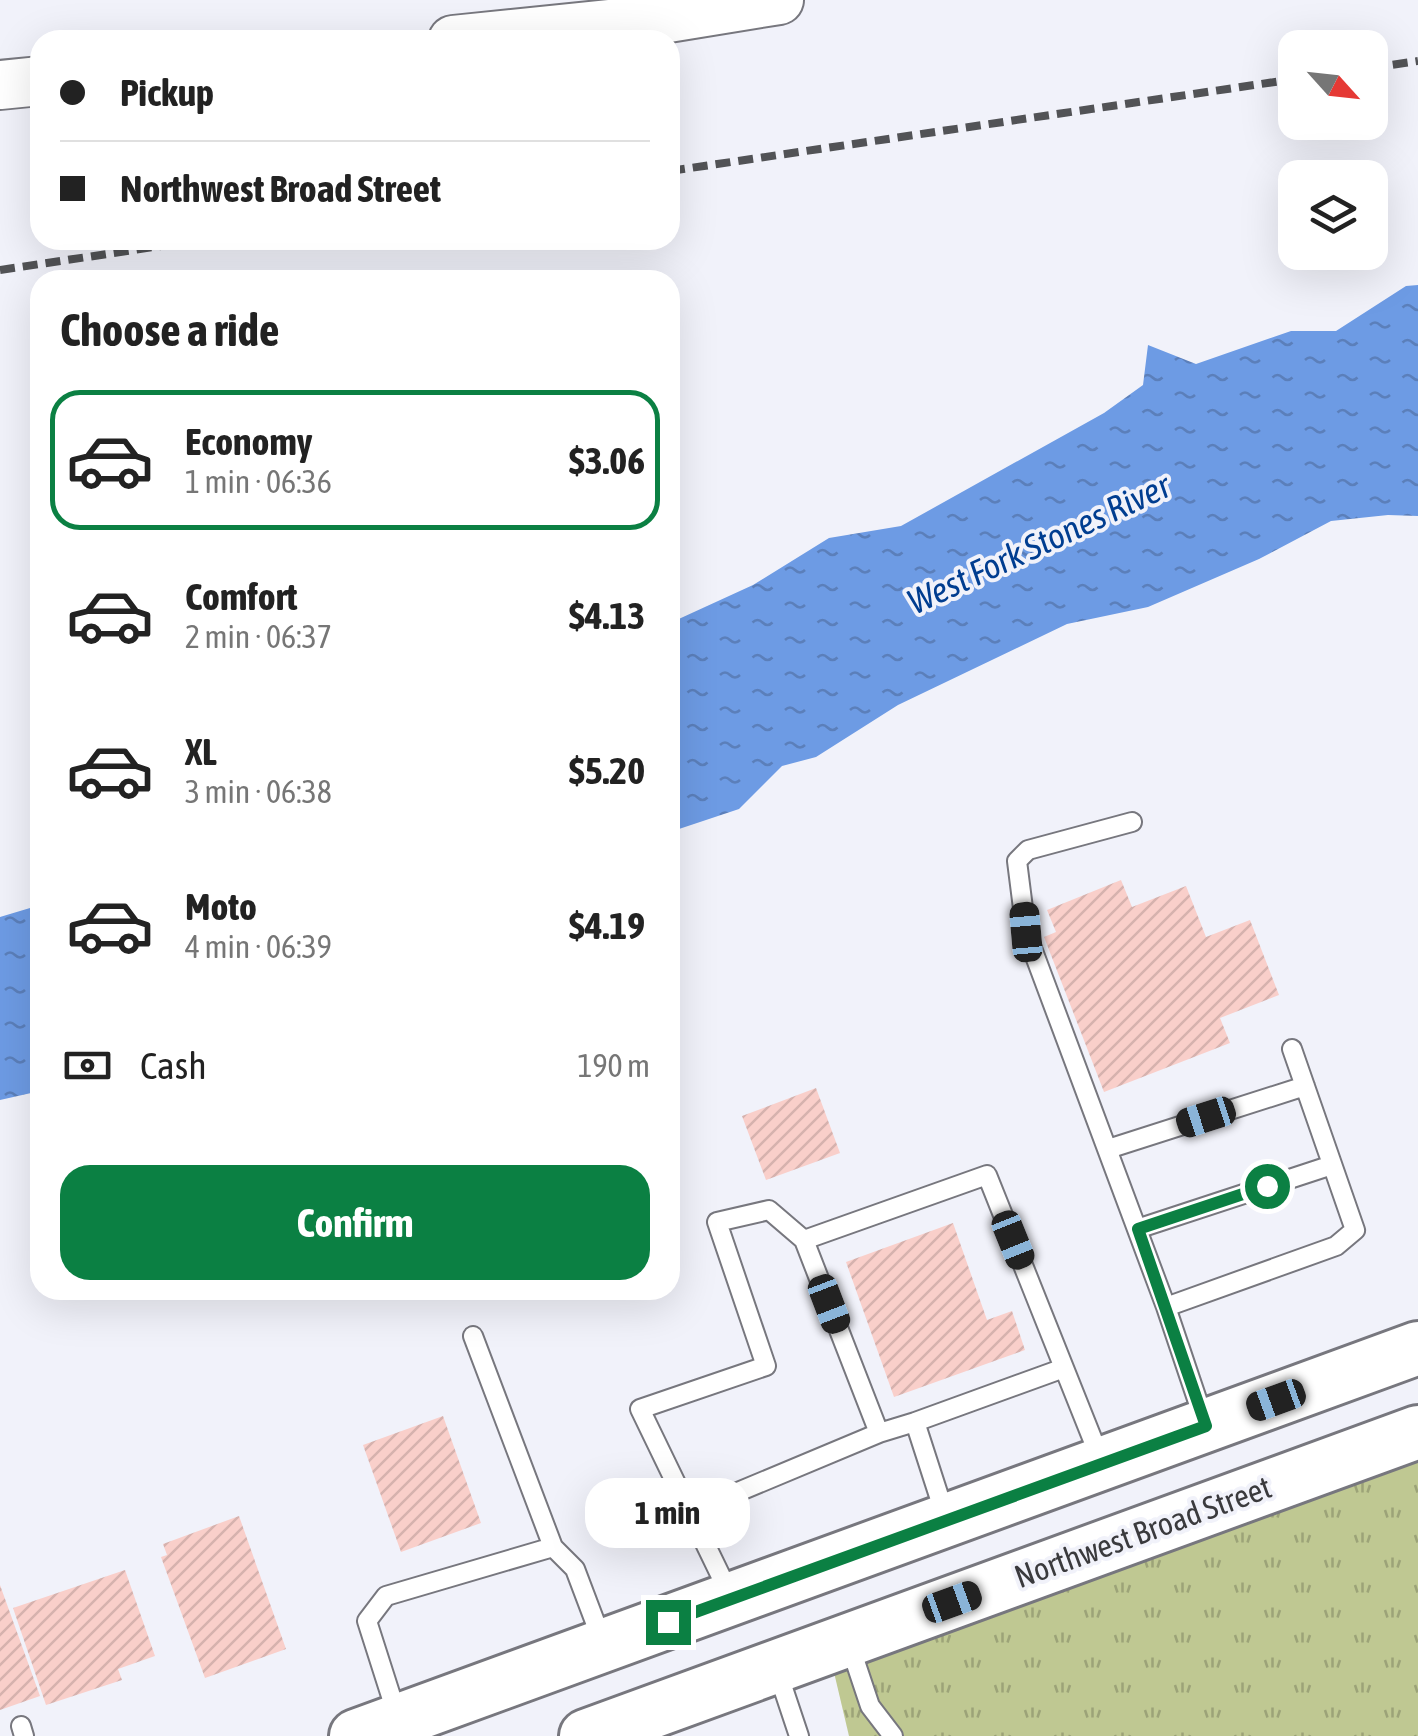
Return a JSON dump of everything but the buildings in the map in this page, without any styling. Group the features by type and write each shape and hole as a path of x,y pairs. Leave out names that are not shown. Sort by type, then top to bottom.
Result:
{"main road":[{"path":"377,1728 1418,1348"},
{"path":"1206,1426 1231,1500"},
{"name":"Northwest Broad Street","path":"586,1736 1418,1432"},
{"path":"798,1574 838,1644"}],"street":[{"path":"551,30 668,18 779,0"},
{"path":"0,86 30,83"}],"lane":[{"path":"1132,822 1028,850 1017,861 1026,932 1138,1229 1206,1426"},
{"path":"1166,1308 1336,1246 1354,1230 1292,1048"},
{"path":"1108,1149 1305,1086"},
{"path":"1138,1229 1332,1164"},
{"path":"804,1240 987,1175 1102,1463"},
{"path":"732,1598 640,1409 766,1366 717,1222 769,1210 804,1240 879,1433"},
{"path":"473,1336 554,1547 575,1570 604,1646"},
{"path":"690,1512 879,1433 1064,1368"},
{"path":"915,1422 947,1520"},
{"path":"377,1728 367,1621 386,1596 554,1547"},
{"path":"838,1644 870,1706 894,1736"},
{"path":"776,1666 799,1736"}],"green space":[{"path":"1418,1456 1418,1736 849,1736 828,1647"}],"water":[{"name":"West Fork Stones River","path":"1418,285 1418,516 1331,521 1259,559 1148,607 1067,624 898,705 816,757 782,766 739,809 680,829 680,618 753,585 829,538 901,526 1104,413 1143,385 1148,345 1196,364 1291,331 1336,331 1406,286"},
{"path":"30,908 30,1093 0,1100 0,917"}],"railway":[{"path":"1388,65 1418,61"},
{"path":"680,170 1278,82"},
{"path":"0,270 134,250"}],"route":[{"path":"668,1622 1206,1426 1138,1229 1267,1186"}]}
